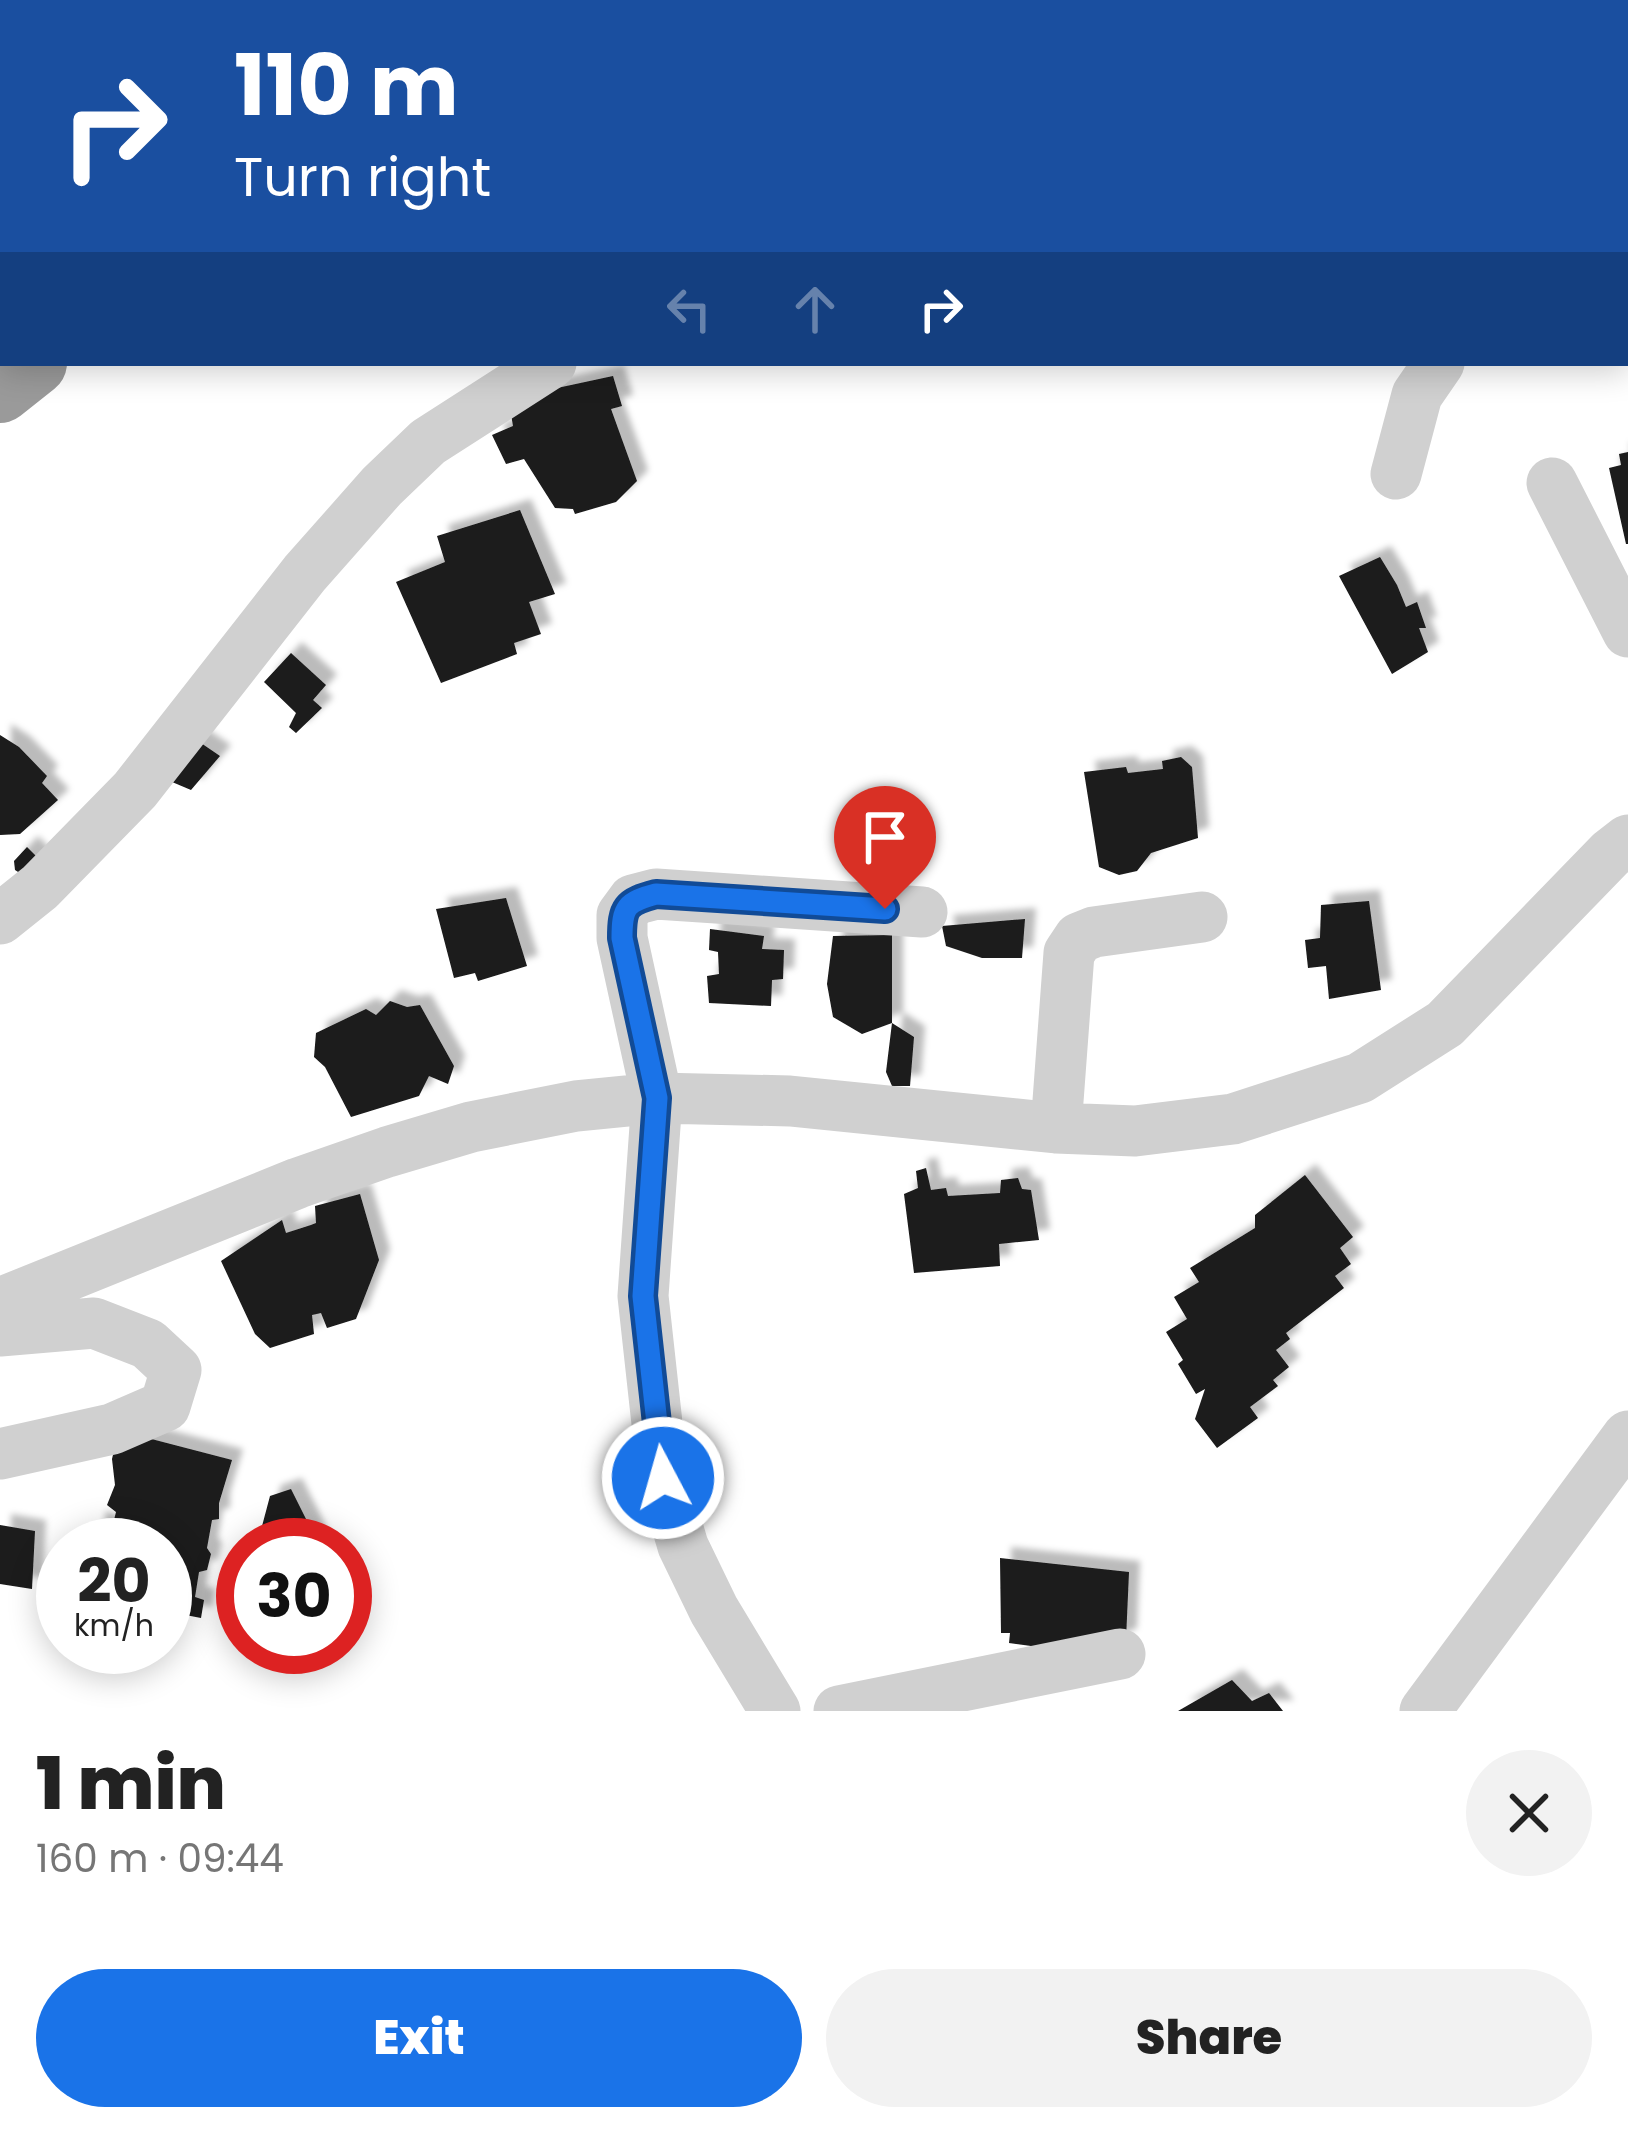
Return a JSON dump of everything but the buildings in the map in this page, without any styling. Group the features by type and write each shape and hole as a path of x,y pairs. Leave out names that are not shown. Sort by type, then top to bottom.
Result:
{"highway":[{"path":"0,390 30,366"}],"street":[{"path":"0,919 40,887 135,790 305,573 382,486 428,442 546,366"},
{"path":"1396,474 1417,395 1437,366"},
{"path":"1552,483 1628,632"},
{"path":"0,1303 387,1152 576,1106 657,1098 790,1101 1055,1128 1136,1131 1233,1119 1360,1078 1445,1024 1628,840"},
{"path":"775,1711 714,1610 683,1546 663,1478 643,1296 657,1098 622,938 622,915 633,900 656,894 922,912"},
{"path":"1055,1128 1069,953 1079,938 1202,916"},
{"path":"0,1331 94,1323 148,1344 176,1370 165,1406 112,1429 0,1454"},
{"path":"1425,1711 1628,1436"},
{"path":"838,1711 1120,1654"}],"route":[{"path":"663,1478 643,1296 657,1098 622,938 622,915 633,900 656,894 885,909"}]}
